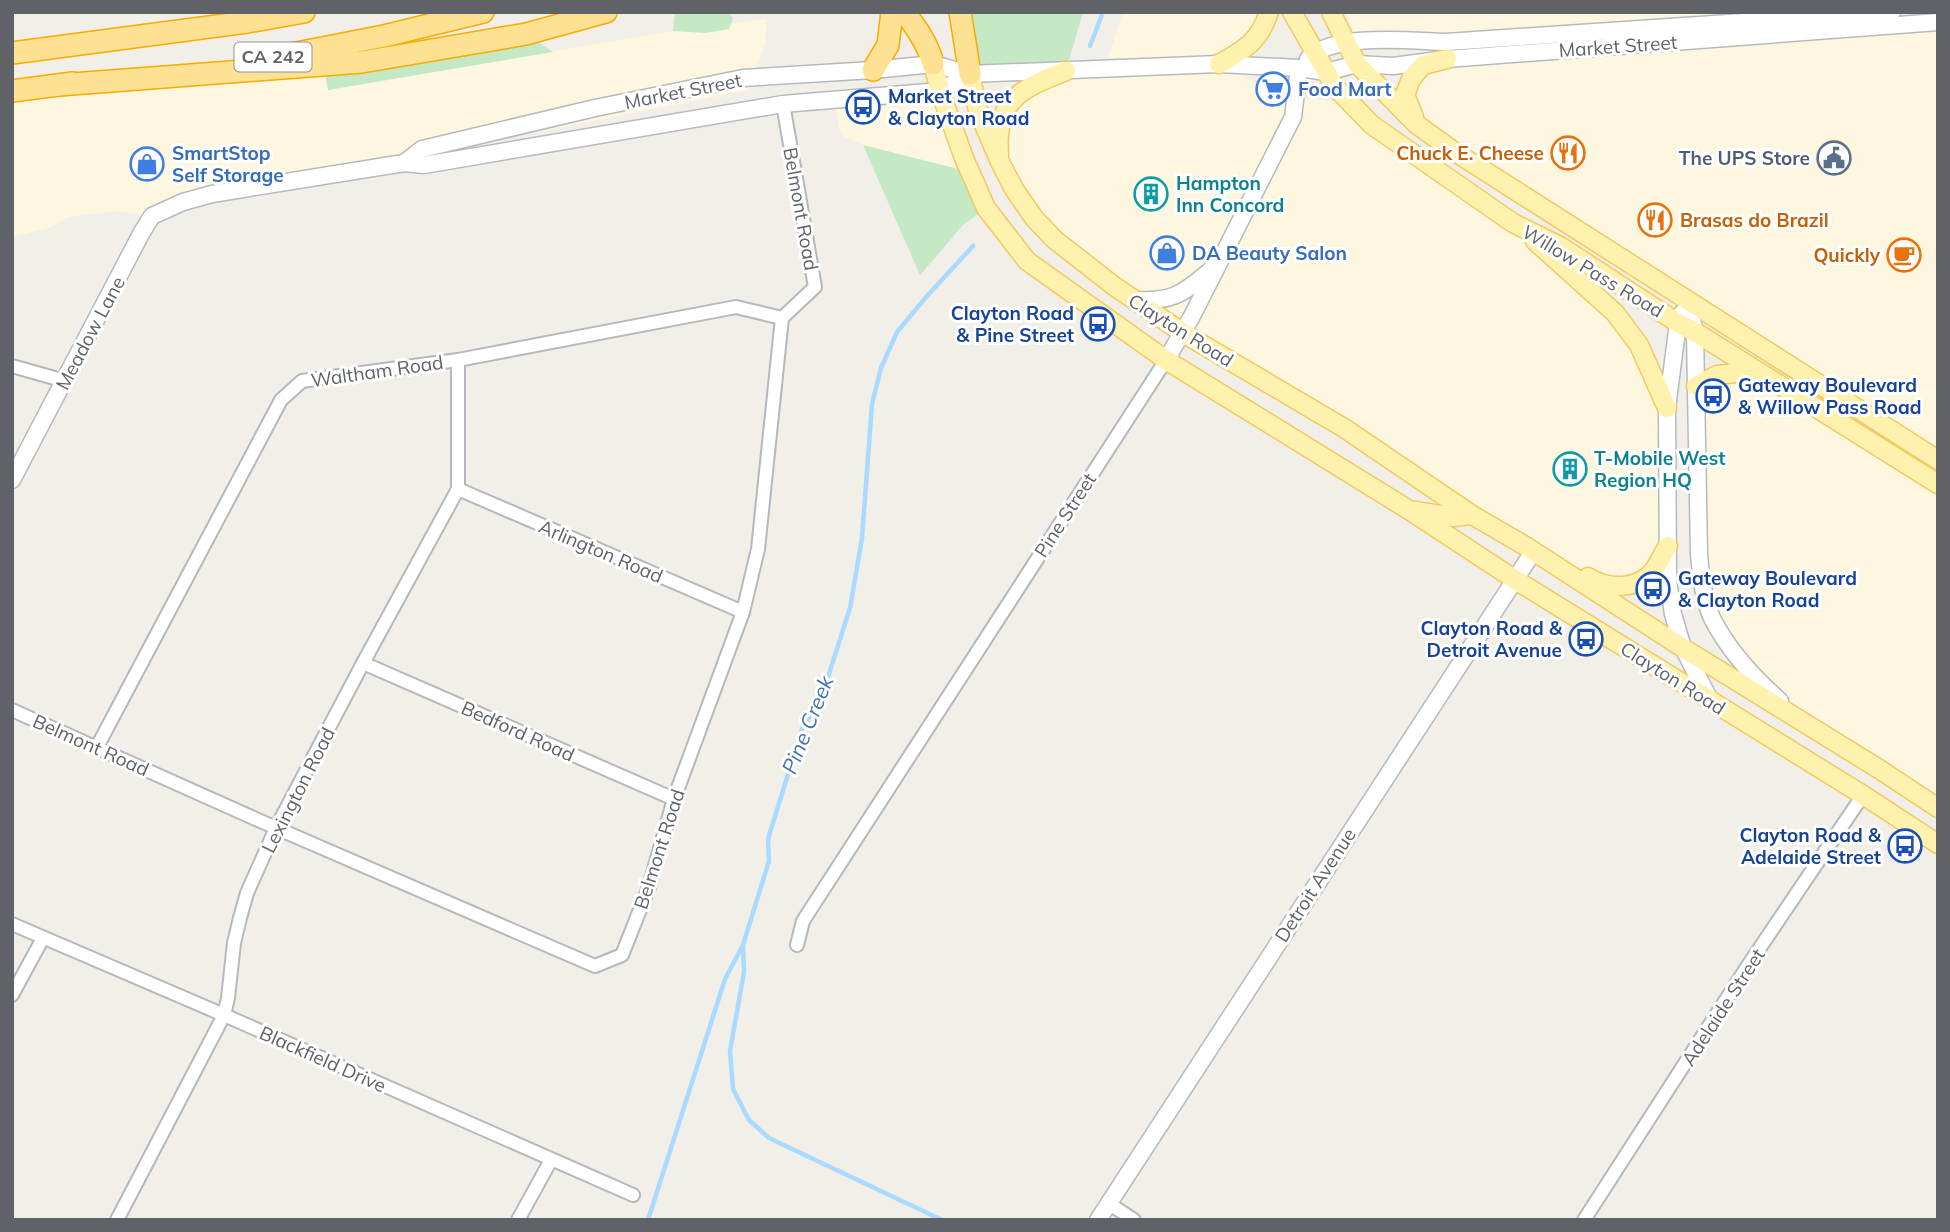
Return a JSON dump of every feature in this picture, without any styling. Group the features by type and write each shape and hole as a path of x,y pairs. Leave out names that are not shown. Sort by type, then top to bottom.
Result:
{"highway":[{"path":"52,48 216,12"},
{"name":"CA 242","path":"12,53 304,12"},
{"name":"CA 242","path":"12,91 261,60 384,36 483,12"},
{"path":"59,85 362,62 526,34 606,12"},
{"path":"873,70 888,45 892,12"},
{"path":"904,12 916,26 933,64"},
{"path":"960,12 971,74"}],"main road":[{"path":"1219,64 1241,51 1261,34 1269,12"},
{"name":"Willow Pass Road","path":"1292,12 1335,87 1372,125 1513,223 1559,246 1938,484"},
{"name":"Willow Pass Road","path":"1331,12 1357,64 1416,124 1938,462"},
{"path":"1416,124 1405,95 1411,79 1423,65 1447,59"},
{"name":"Clayton Road","path":"933,64 964,158 986,208 1027,261 1166,360 1938,844"},
{"path":"1000,162 998,138 1008,103 1035,83 1066,71"},
{"name":"Clayton Road","path":"971,74 978,111 1000,162 1027,208 1048,233 1133,300 1183,333 1344,428 1472,515 1879,768 1938,808"},
{"path":"1513,223 1615,313 1639,345 1667,408"},
{"path":"1696,386 1717,375 1756,371"},
{"path":"1886,452 1896,443 1938,462"},
{"name":"Clayton Road","path":"1409,510 1453,517 1472,515"},
{"path":"1530,550 1559,558 1596,583 1619,588 1638,582 1652,572 1668,546"}],"street":[{"name":"Market Street","path":"1299,68 1314,52 1344,41 1446,41 1892,12"},
{"name":"Market Street","path":"404,163 422,149 595,108 743,78 933,64 971,74 1219,64 1326,72 1357,64 1394,66 1447,59 1938,22"},
{"path":"1542,52 1562,43 1596,40 1604,31 1618,40 1661,37 1678,42"},
{"name":"Pine Street","path":"797,945 803,920 1183,333 1293,117 1299,68"},
{"name":"Market Street","path":"183,202 212,194 404,163 424,165 783,104 940,91 971,74"},
{"name":"Belmont Road","path":"12,710 595,966 622,956 649,887 674,799 743,612 758,549 782,318 815,288 783,104"},
{"name":"Meadow Lane","path":"12,480 152,216 183,202"},
{"path":"1133,300 1156,301 1179,294 1220,263"},
{"path":"1687,301 1678,323 1667,408 1668,581 1673,614 1683,648 1712,702"},
{"path":"1687,301 1695,332 1699,554 1702,585 1712,617 1739,659 1758,682 1805,723"},
{"name":"Waltham Road","path":"97,747 281,400 302,381 458,360 736,307 782,318"},
{"name":"Lexington Road","path":"117,1220 224,1015 240,918 247,893 276,828 458,489 458,360"},
{"path":"12,366 65,381"},
{"name":"Arlington Road","path":"458,489 743,612"},
{"name":"Detroit Avenue","path":"1098,1220 1514,579 1530,550"},
{"name":"Bedford Road","path":"363,663 674,799"},
{"name":"Adelaide Street","path":"1584,1220 1749,964 1863,795"},
{"name":"Blackfield Drive","path":"12,924 633,1195"},
{"path":"12,995 43,938"},
{"path":"517,1220 551,1160"},
{"path":"1108,1203 1134,1220"}],"shaded area":[{"path":"1123,12 1262,12 1257,26 1220,64 1282,96 1349,103 1513,223 1615,313 1667,408 1668,546 1652,572 1596,583 1183,333 1034,218 992,126 1030,95 1105,69"},
{"path":"1331,12 1892,12 1344,41"},
{"path":"767,19 765,43 748,90 309,178 152,216 114,211 68,217 50,228 12,237 12,91 325,72 329,90 673,31"},
{"path":"1938,22 1938,460 1416,124 1411,79 1423,65"},
{"path":"940,91 970,172 863,145 841,135 833,99"},
{"path":"1756,371 1938,484 1938,808 1805,723 1739,659 1702,585 1696,386"}],"green space":[{"path":"675,12 727,12 733,18 729,29 706,33 673,31"},
{"path":"960,12 1083,12 1066,71 971,74"},
{"path":"526,34 553,52 328,90 325,72 365,74 459,47"},
{"path":"863,145 970,172 986,208 963,225 920,275"}],"waterway":[{"name":"Pine Creek","path":"1090,46 1103,12"},
{"name":"Pine Creek","path":"648,1220 725,979 743,945 769,861 768,839 802,729 821,699 850,608 862,538 872,404 881,368 897,332 973,246"},
{"path":"743,945 744,972 730,1051 733,1089 749,1120 769,1138 942,1220"}],"place":[{"name":"Food Mart","path":"1273,89"},
{"name":"Market Street & Clayton Road","path":"863,107"},
{"name":"Chuck E. Cheese","path":"1568,153"},
{"name":"The UPS Store","path":"1834,158"},
{"name":"SmartStop Self Storage","path":"147,164"},
{"name":"Hampton Inn Concord","path":"1151,194"},
{"name":"Brasas do Brazil","path":"1655,220"},
{"name":"DA Beauty Salon","path":"1167,253"},
{"name":"Quickly","path":"1904,255"},
{"name":"Clayton Road & Pine Street","path":"1098,324"},
{"name":"Gateway Boulevard & Willow Pass Road","path":"1713,396"},
{"name":"T-Mobile West Region HQ","path":"1570,469"},
{"name":"Gateway Boulevard & Clayton Road","path":"1653,589"},
{"name":"Clayton Road & Detroit Avenue","path":"1586,639"},
{"name":"Clayton Road & Adelaide Street","path":"1905,846"}]}
